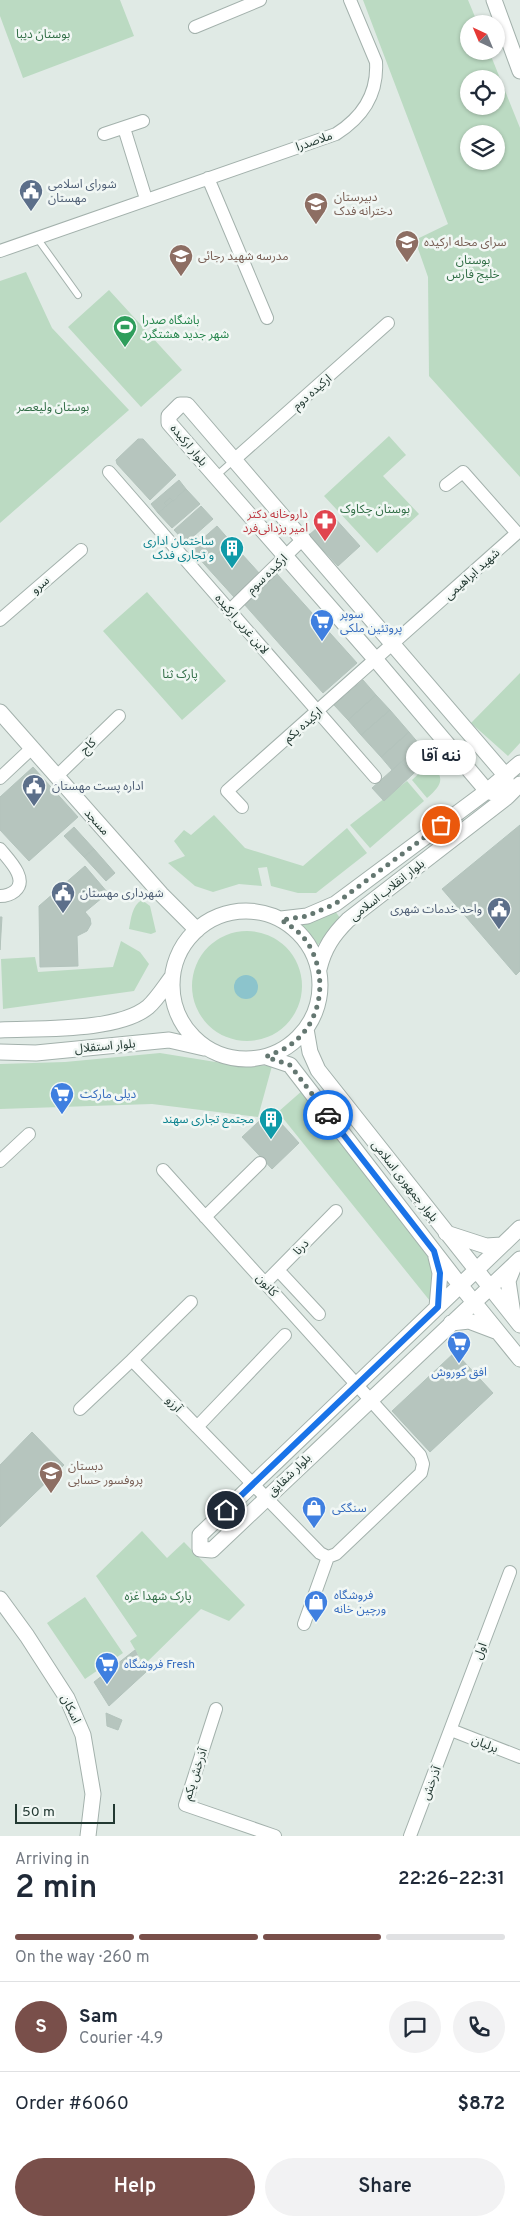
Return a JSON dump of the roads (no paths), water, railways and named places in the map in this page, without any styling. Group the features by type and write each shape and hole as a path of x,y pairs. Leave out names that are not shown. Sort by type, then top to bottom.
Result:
{"street":[{"path":"195,27 260,0"},
{"name":"ملاصدرا","path":"0,251 336,134 361,114 373,93 376,62 350,0"},
{"path":"494,0 520,71"},
{"path":"104,134 143,121"},
{"path":"124,128 146,199"},
{"path":"208,178 267,318"},
{"name":"ارکیده دوم","path":"234,459 388,323"},
{"name":"بلوار ارکیده","path":"486,791 376,660 169,423 169,416 174,410 180,406 188,405 304,538 506,776"},
{"name":"لاین غربی ارکیده","path":"109,472 375,777"},
{"name":"شهید ابراهیمی","path":"394,644 517,533 462,472 446,485"},
{"name":"ارکیده سوم","path":"230,610 304,538"},
{"name":"سرو","path":"0,620 81,550"},
{"name":"ارکیده یکم","path":"242,807 227,791 394,644"},
{"name":"مسجد","path":"0,712 161,894 197,930"},
{"name":"کاج","path":"57,776 119,716"},
{"path":"0,778 32,748"},
{"name":"بلوار انقلاب اسلامی","path":"281,920 307,916 335,904 506,776 520,763"},
{"path":"486,791 507,797 506,776"},
{"name":"بلوار انقلاب اسلامی","path":"319,970 324,951 337,931 348,920 507,797 520,784"},
{"path":"0,849 18,873 20,880 18,888 14,892 7,896 0,896"},
{"path":"237,912 264,913 281,920 295,929 306,941 314,955 319,970 320,986 319,1001 314,1016 306,1029 288,1046 266,1057 237,1059 222,1056 208,1050 184,1026 176,1011 172,994 172,976 177,959 185,943 197,930 212,920 237,912"},
{"name":"بلوار استقلال","path":"0,1030 86,1026 124,1019 148,1007 172,976"},
{"name":"بلوار جمهوری اسلامی","path":"306,1029 310,1052 318,1070 517,1322"},
{"name":"بلوار استقلال","path":"0,1052 36,1053 169,1040 208,1050"},
{"name":"بلوار جمهوری اسلامی","path":"266,1057 290,1065 460,1285 520,1359"},
{"path":"0,1161 29,1134"},
{"path":"205,1217 260,1163"},
{"name":"کانون","path":"163,1170 420,1455 423,1464 421,1473 336,1554 324,1555"},
{"name":"درنا","path":"265,1283 336,1211"},
{"name":"بلوار شقایق","path":"518,1261 212,1550 200,1549 200,1535 520,1228"},
{"path":"445,1232 486,1246 502,1245"},
{"path":"434,1251 440,1273 438,1307"},
{"path":"517,1322 508,1281 518,1261"},
{"path":"278,1270 319,1314"},
{"path":"80,1408 191,1302"},
{"path":"451,1323 468,1321 499,1332"},
{"path":"197,1427 285,1334"},
{"name":"آرزو","path":"132,1360 265,1499 324,1555"},
{"path":"304,1624 324,1555"},
{"name":"اول","path":"451,1730 510,1572"},
{"name":"اسکان","path":"0,1599 27,1636 67,1698 83,1735 93,1794 88,1836"},
{"name":"آذرخش یکم","path":"216,1709 185,1805 275,1836"},
{"name":"برلیان","path":"451,1730 520,1757"},
{"name":"آذرخش","path":"410,1836 451,1730"}],"lane":[{"path":"36,238 78,295"},
{"path":"216,476 234,459"}],"water":[{"path":"246,975 255,978 258,987 255,996 246,999 237,996 234,987 237,978"}],"place":[{"name":"شورای اسلامی مهستان","path":"31,212"},
{"name":"دبیرستان دخترانه فدک","path":"316,225"},
{"name":"سرای محله ارکیده","path":"407,263"},
{"name":"مدرسه شهید رجائی","path":"181,277"},
{"name":"باشگاه صدرا شهر جدید هشتگرد","path":"125,348"},
{"name":"داروخانه دکتر امیر یزدانی‌فرد","path":"325,542"},
{"name":"ساختمان اداری و تجاری فدک","path":"232,569"},
{"name":"سوپر پروتئین ملکی","path":"322,642"},
{"name":"اداره پست مهستان","path":"34,807"},
{"name":"ننه آقا","path":"441,825"},
{"name":"شهرداری مهستان","path":"63,914"},
{"name":"واحد خدمات شهری","path":"499,930"},
{"name":"دیلی مارکت","path":"62,1115"},
{"name":"مجتمع تجاری سهند","path":"271,1140"},
{"name":"افق کوروش","path":"459,1364"},
{"name":"دبستان پروفسور حسابی","path":"51,1494"},
{"name":"سنگکی","path":"314,1529"},
{"name":"فروشگاه ورچین خانه","path":"316,1623"},
{"name":"فروشگاه Fresh","path":"107,1685"}],"park label":[{"name":"بوستان دیبا","path":"43,34"},
{"name":"بوستان خلیج فارس","path":"473,267"},
{"name":"بوستان ولیعصر","path":"53,407"},
{"name":"بوستان چکاوک","path":"375,509"},
{"name":"پارک ثنا","path":"180,674"},
{"name":"پارک شهدا غزه","path":"158,1596"}]}
